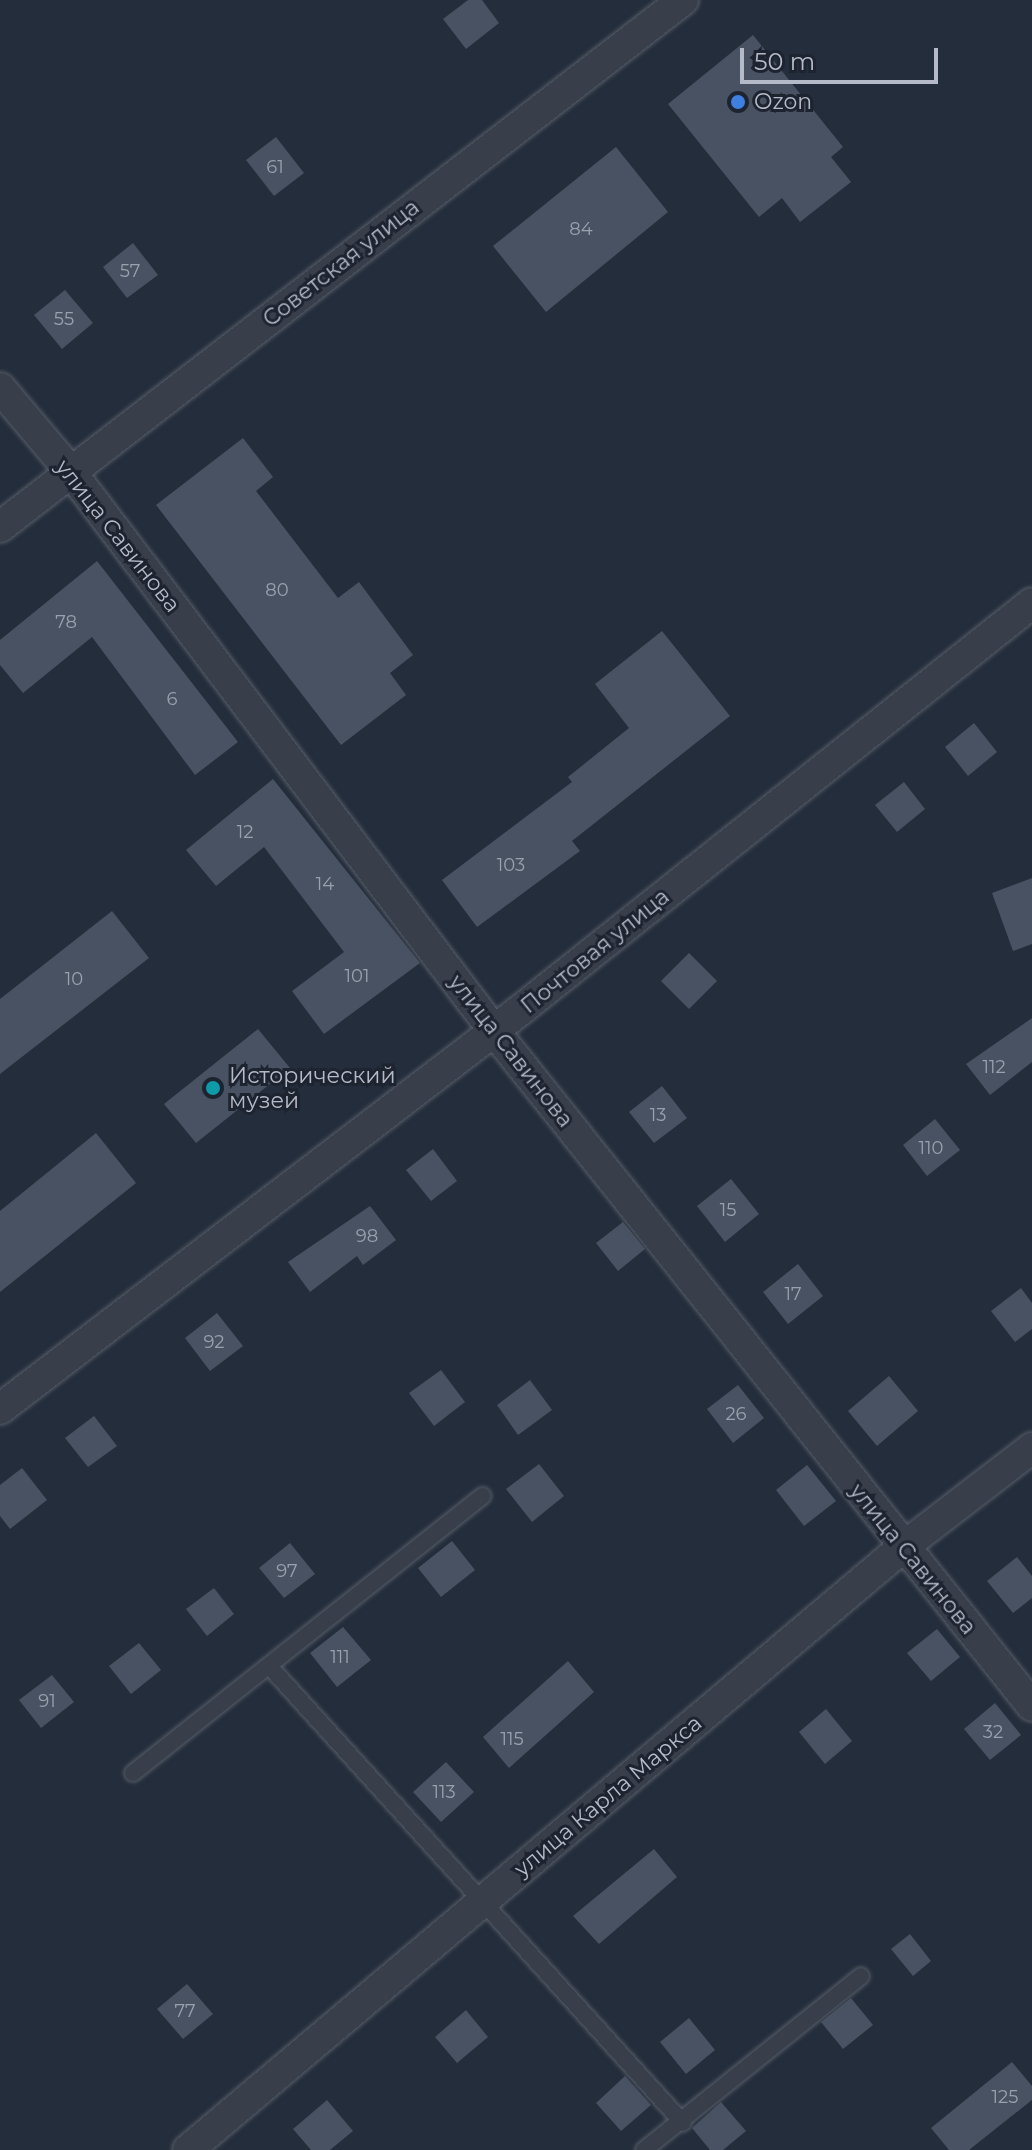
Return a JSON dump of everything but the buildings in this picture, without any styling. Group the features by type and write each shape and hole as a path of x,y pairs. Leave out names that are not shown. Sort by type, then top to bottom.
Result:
{"street":[{"name":"Советская улица","path":"0,527 683,0"},
{"name":"улица Савинова","path":"0,388 71,472 494,1031 902,1548 1032,1706"},
{"name":"Почтовая улица","path":"0,1409 494,1031 1032,603"},
{"name":"улица Карла Маркса","path":"188,2150 902,1548 1032,1448"}],"lane":[{"path":"133,1773 483,1496"},
{"path":"270,1667 683,2123"},
{"path":"644,2150 683,2123 861,1976"}],"place":[{"name":"Ozon","path":"738,102"},
{"name":"Исторический музей","path":"213,1088"}]}
